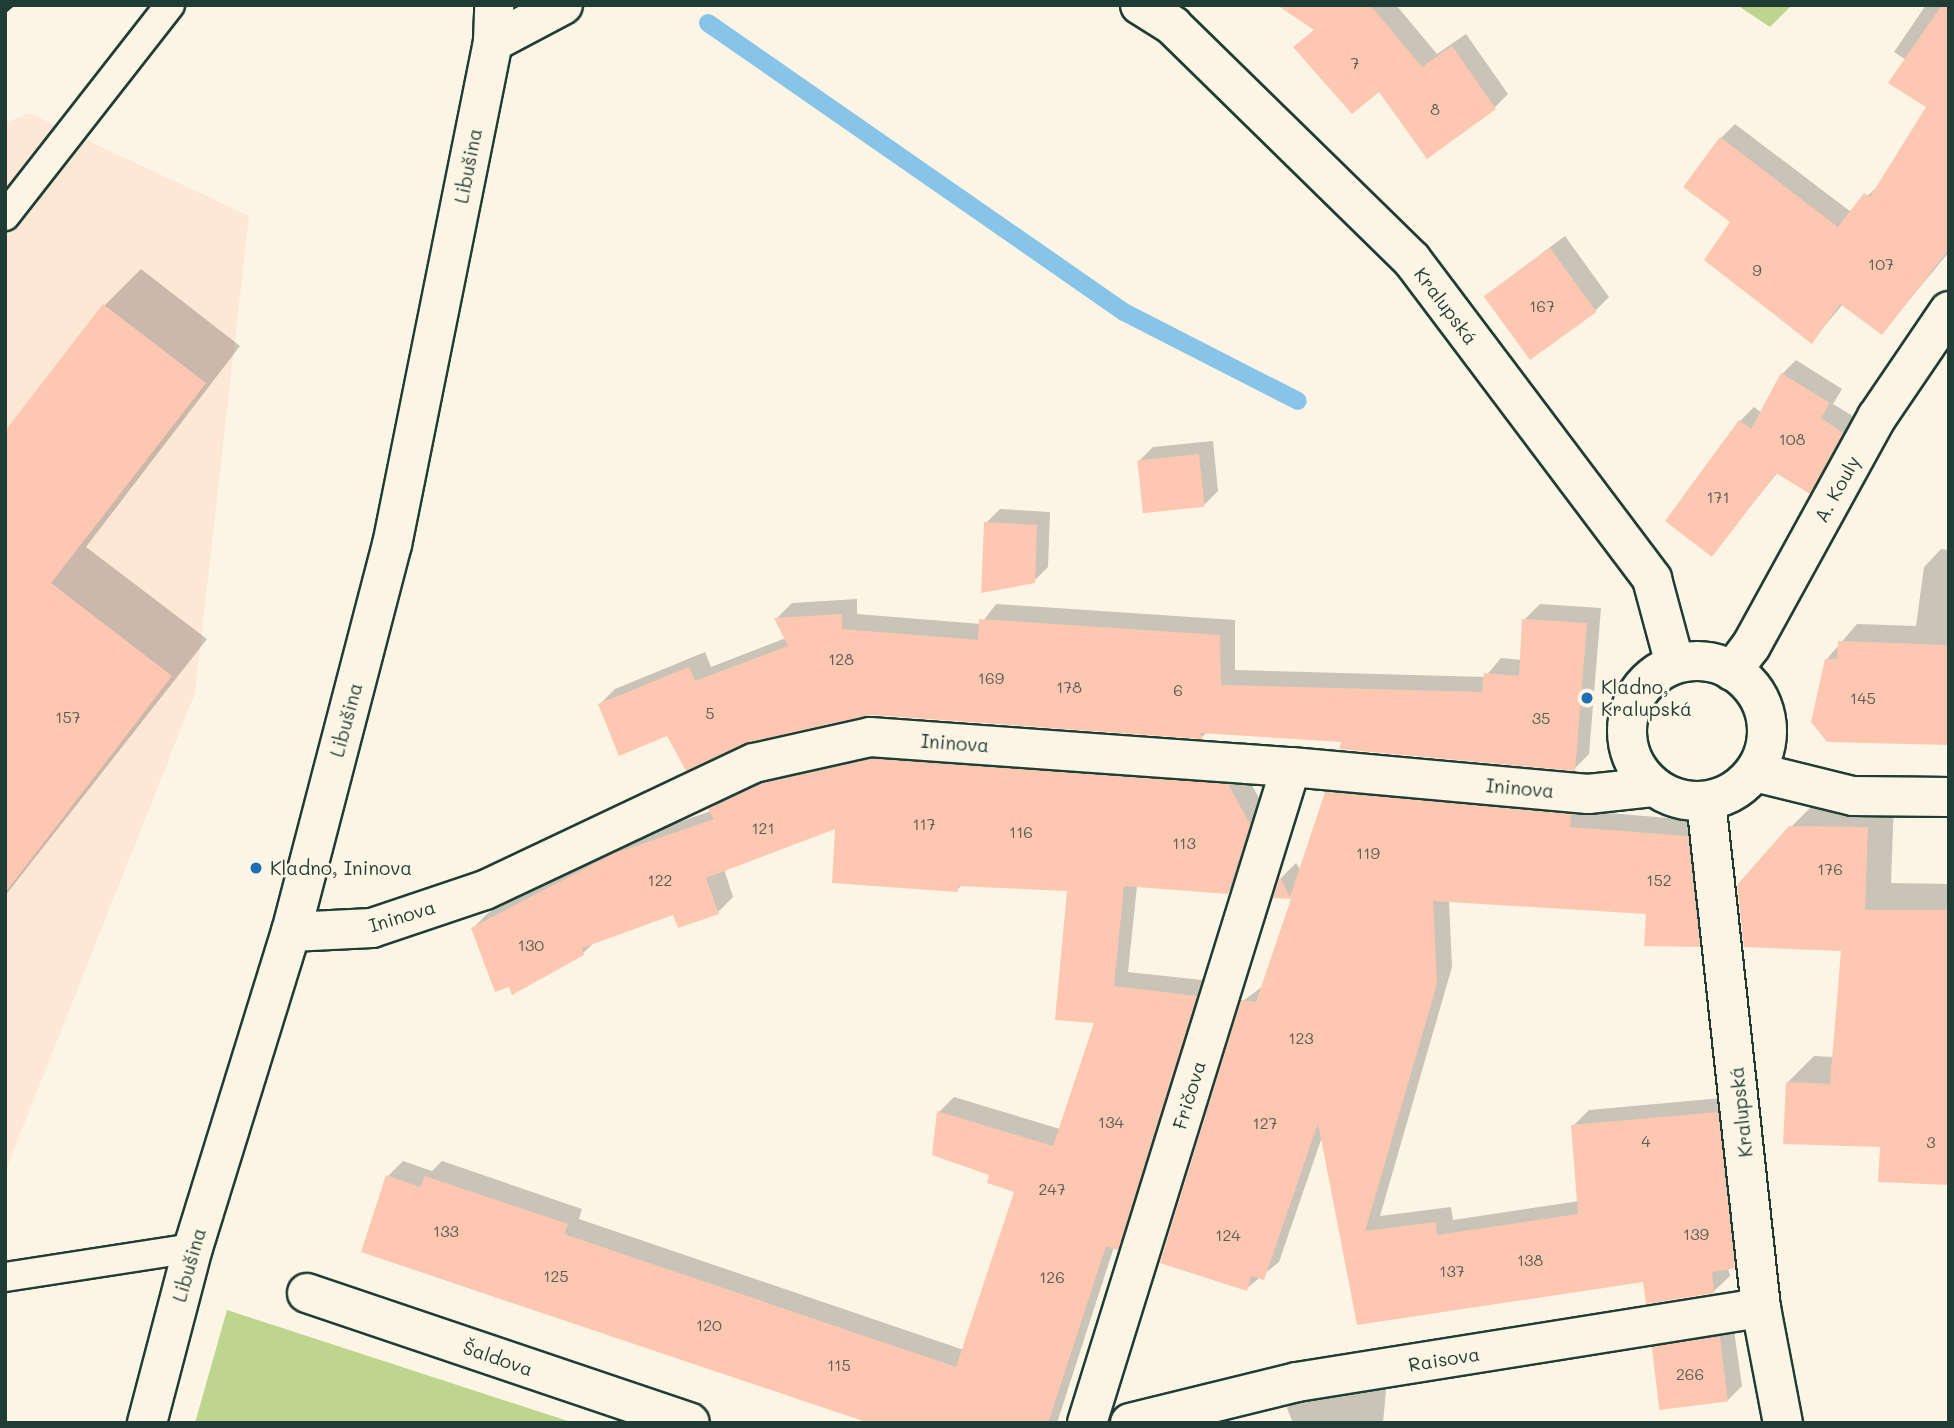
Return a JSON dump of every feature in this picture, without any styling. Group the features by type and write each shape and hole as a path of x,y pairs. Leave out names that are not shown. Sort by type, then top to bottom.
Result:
{"street":[{"path":"494,24 564,5"},
{"name":"Kralupská","path":"1140,5 1173,26 1412,260 1652,579 1675,664"},
{"name":"Libušina","path":"147,1423 193,1248 291,932 392,545 494,24"},
{"name":"A. Kouly","path":"1732,671 1751,646 1877,416 1949,311"},
{"path":"1653,787 1637,768 1628,744 1628,719 1637,695 1653,676 1675,664 1714,663 1732,671 1761,702 1767,725 1765,750 1755,772 1853,796 1949,797"},
{"name":"Ininova","path":"291,932 384,923 485,890 754,763 870,737 1291,766 1588,794 1653,787 1678,799 1706,801 1738,789 1755,772"},
{"name":"Fričova","path":"1087,1423 1291,766"},
{"name":"Kralupská","path":"1706,801 1762,1308 1783,1423"},
{"name":"Šaldova","path":"307,1293 690,1423"},
{"name":"Raisova","path":"1130,1423 1297,1382 1762,1308"}],"lane":[{"path":"5,216 170,5"},
{"path":"5,1277 193,1248"}],"shaded area":[{"path":"29,113 249,216 195,693 5,1172 5,123"}],"green space":[{"path":"1737,5 1792,5 1770,27"},
{"path":"227,1310 574,1423 195,1423"}],"building":[{"path":"1277,5 1370,5 1422,67 1452,46 1496,109 1427,159 1379,92 1352,114 1293,47 1314,30"},
{"path":"1942,5 1949,5 1949,249 1882,335 1840,304 1812,344 1704,260 1730,222 1683,187 1720,137 1838,227 1864,193 1870,197 1926,107 1888,83"},
{"path":"1550,248 1596,312 1530,360 1484,296"},
{"path":"103,304 206,383 51,583 172,676 5,893 5,431"},
{"path":"1781,373 1830,403 1821,418 1843,433 1810,494 1776,473 1712,557 1665,521 1739,420 1751,429"},
{"path":"1199,454 1205,507 1143,513 1137,460"},
{"path":"984,522 1037,525 1035,583 981,593"},
{"path":"842,614 842,629 978,640 979,619 1220,635 1221,685 1482,692 1484,673 1519,676 1522,619 1587,623 1575,771 1339,749 1341,742 1200,733 1203,739 872,715 749,742 686,771 667,736 619,756 598,704 689,667 695,681 788,646 774,618"},
{"path":"1838,641 1949,645 1949,745 1827,742 1811,722 1825,659 1837,659"},
{"path":"872,759 1228,784 1250,824 1228,894 1124,886 1114,986 1197,996 1118,1250 1106,1246 1048,1423 869,1423 361,1252 386,1175 420,1187 425,1176 568,1224 564,1234 956,1367 1014,1192 987,1183 989,1175 932,1155 937,1111 1053,1146 1094,1023 1055,1020 1067,891 958,886 958,892 832,883 835,829 706,878 719,914 678,928 673,915 582,948 584,955 512,995 509,987 495,992 471,928 613,854 714,819 708,809 761,784"},
{"path":"1325,792 1571,814 1570,827 1688,836 1700,947 1644,946 1646,914 1433,901 1437,984 1365,1231 1436,1222 1437,1235 1578,1214 1571,1125 1718,1112 1735,1268 1712,1272 1714,1293 1646,1304 1643,1282 1357,1325 1318,1123 1264,1280 1251,1276 1247,1291 1160,1263 1241,1000 1256,1002 1291,899 1273,898 1280,877 1290,897"},
{"path":"1789,826 1868,827 1865,910 1949,910 1949,1185 1878,1182 1880,1147 1783,1144 1786,1082 1830,1084 1841,951 1744,947 1737,885"},
{"path":"1720,1337 1728,1402 1659,1410 1652,1345"}],"waterway":[{"path":"708,23 1124,312 1298,401"}],"railway":[{"path":"5,10 11,5"}],"place":[{"name":"Kladno, Kralupská","path":"1587,698"},
{"name":"Kladno, Ininova","path":"256,868"}]}
